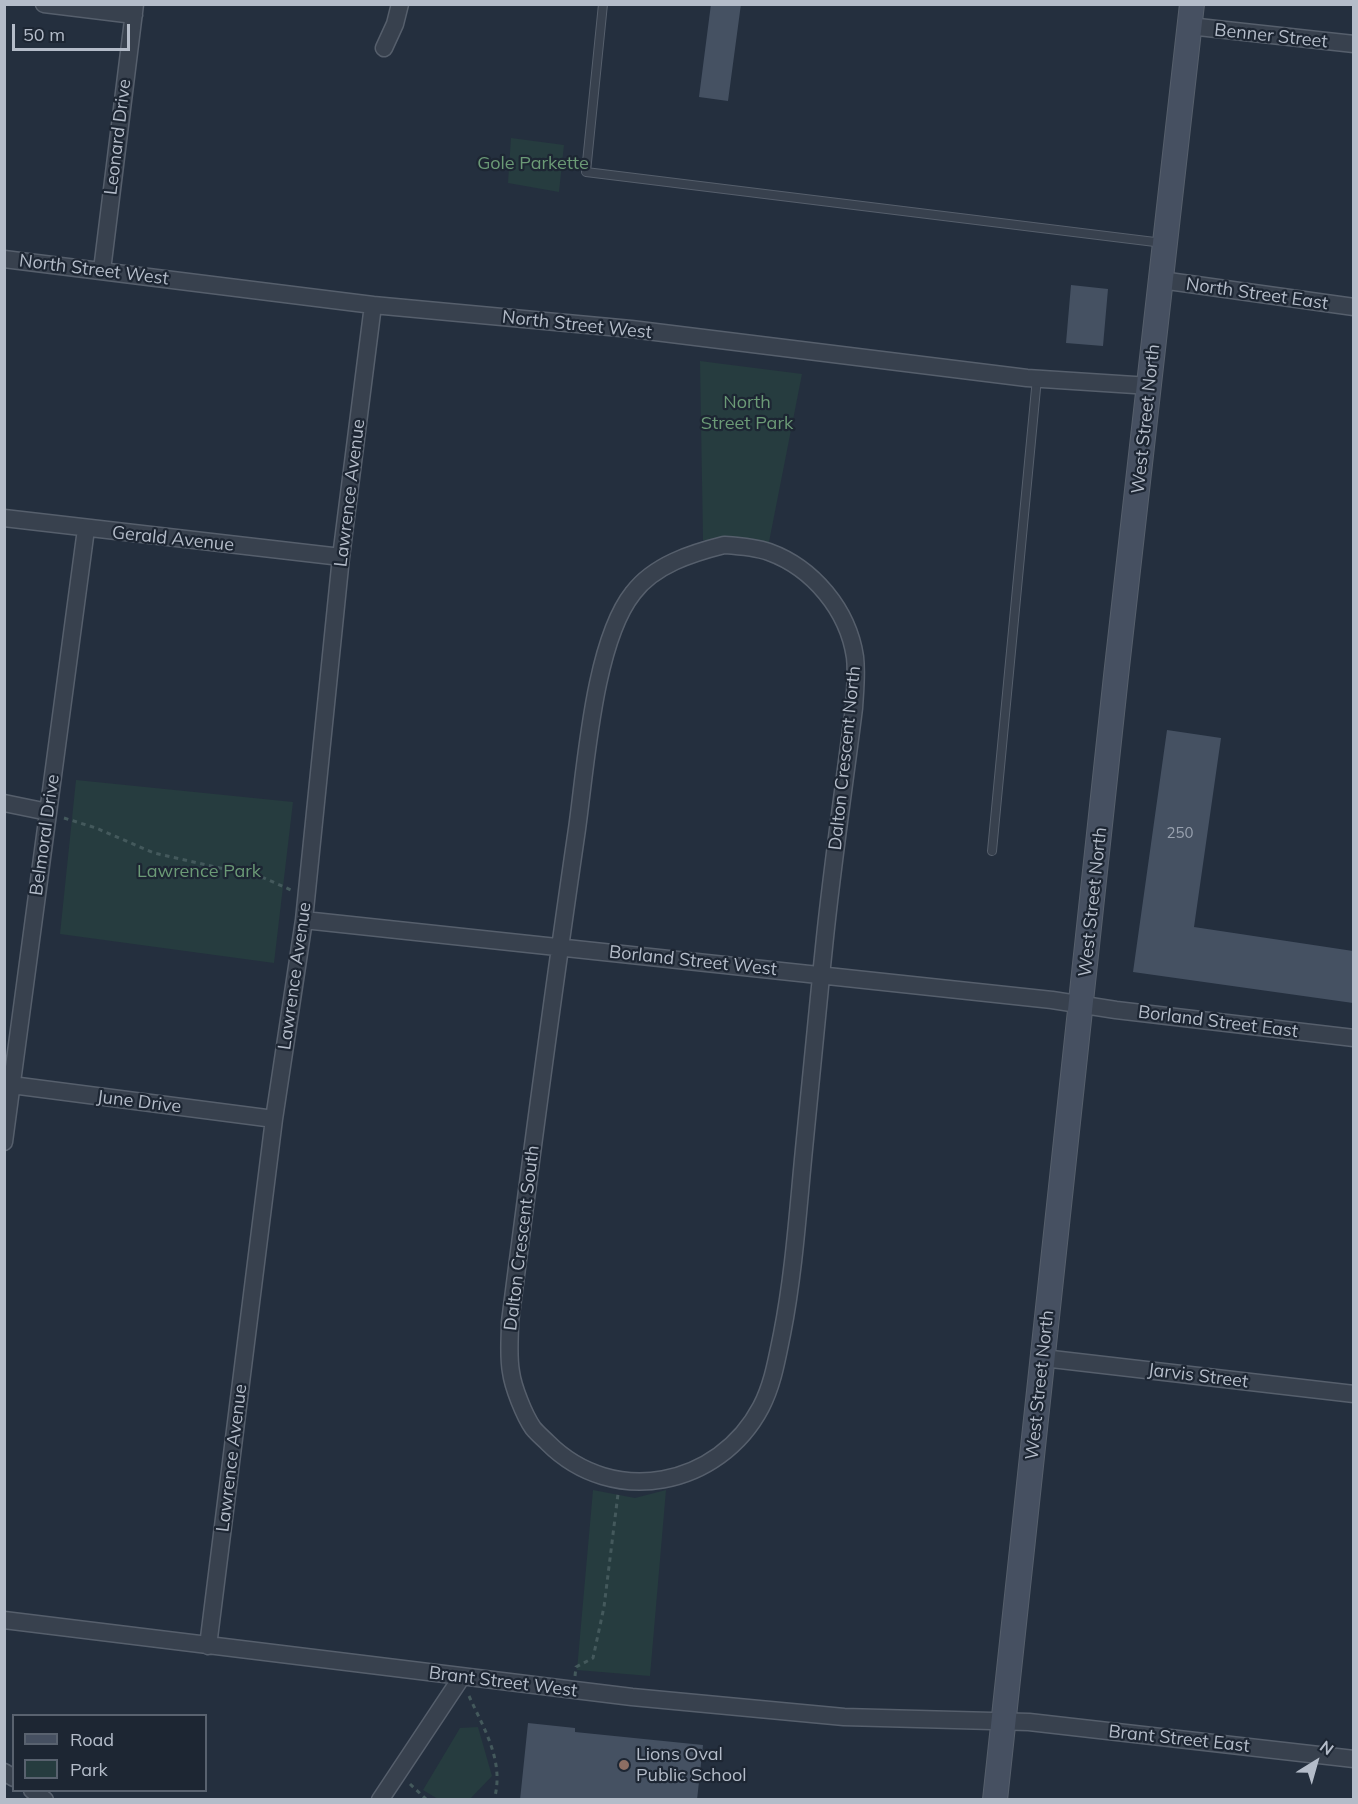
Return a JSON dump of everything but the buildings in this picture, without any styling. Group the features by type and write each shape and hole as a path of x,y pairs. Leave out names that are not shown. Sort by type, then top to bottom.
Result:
{"main road":[{"name":"West Street North","path":"995,1800 1116,676 1191,15"}],"street":[{"path":"44,4 134,10"},
{"path":"384,48 395,24 400,4"},
{"name":"Leonard Drive","path":"102,270 134,10"},
{"name":"Benner Street","path":"1191,15 1353,44"},
{"name":"North Street West","path":"4,259 373,305 631,329 1037,378 1150,386"},
{"name":"North Street East","path":"1161,280 1353,306"},
{"name":"Lawrence Avenue","path":"208,1646 274,1119 307,897 341,557 373,305"},
{"name":"Gerald Avenue","path":"4,518 341,557"},
{"name":"Belmoral Drive","path":"4,1142 8,1085 86,529"},
{"name":"Dalton Crescent North","path":"559,947 596,696 602,669 620,616 633,593 643,583 674,562 699,551 724,545 747,547 768,551 791,561 808,573 825,591 837,609 855,656 854,708 821,975"},
{"path":"4,803 48,812"},
{"name":"Borland Street West","path":"304,920 1082,1004"},
{"name":"Dalton Crescent South","path":"559,947 510,1322 511,1371 532,1428 560,1455 578,1467 597,1476 620,1480 644,1482 663,1480 707,1464 746,1431 761,1407 768,1390 789,1294 821,975"},
{"name":"Borland Street East","path":"1082,1004 1353,1038"},
{"name":"June Drive","path":"8,1085 274,1119"},
{"name":"Jarvis Street","path":"1043,1358 1353,1394"},
{"name":"Brant Street West","path":"4,1620 461,1678 731,1707 844,1717 1004,1722"},
{"path":"380,1800 461,1678"},
{"name":"Brant Street East","path":"1004,1722 1353,1758"}],"lane":[{"path":"603,4 586,172 1164,243"},
{"path":"992,851 1037,378"}],"path":[{"path":"48,812 96,828 154,853 264,878 307,897"},
{"path":"573,1690 576,1666 593,1658 604,1607 620,1480"},
{"path":"461,1678 493,1750 498,1780 494,1800"},
{"path":"398,1772 426,1800"}],"green space":[{"name":"Gole Parkette","path":"511,138 564,145 559,192 508,183"},
{"name":"North Street Park","path":"700,361 802,374 769,542 703,540"},
{"name":"Lawrence Park","path":"76,780 293,802 274,963 60,934"},
{"path":"593,1490 635,1498 666,1490 650,1676 577,1670"},
{"path":"478,1727 492,1776 470,1799 438,1799 423,1790 460,1728"}],"place":[{"name":"Lions Oval Public School","path":"624,1765"}]}
